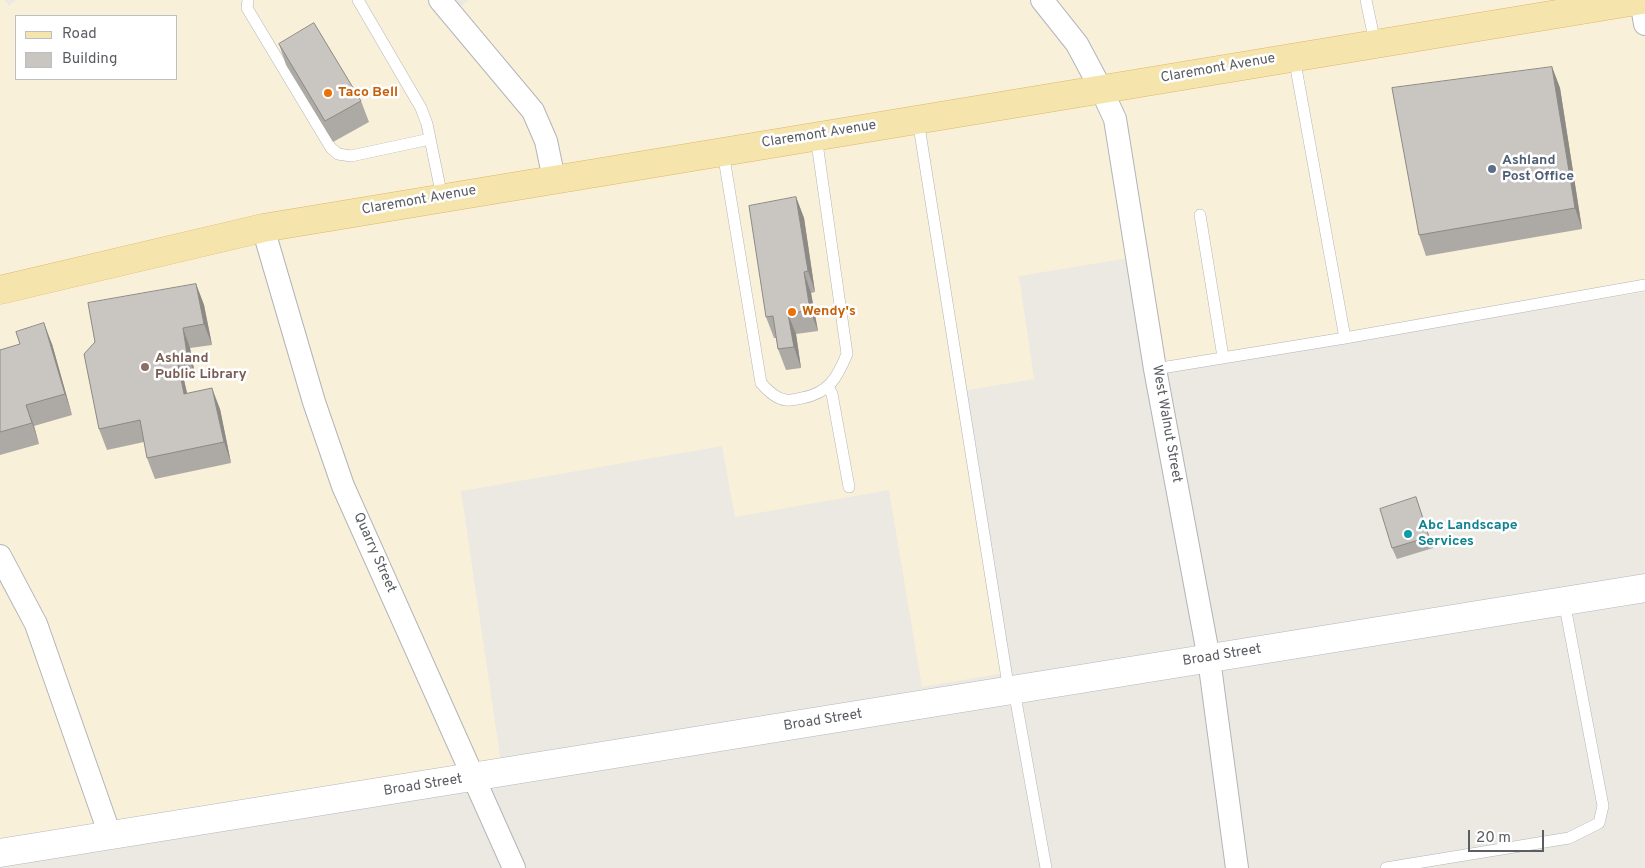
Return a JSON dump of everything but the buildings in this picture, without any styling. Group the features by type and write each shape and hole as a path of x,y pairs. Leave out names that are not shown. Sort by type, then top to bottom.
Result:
{"main road":[{"name":"Claremont Avenue","path":"0,290 263,228 1641,0"}],"street":[{"path":"440,0 533,111 546,141 554,179"},
{"name":"West Walnut Street","path":"1042,0 1076,44 1101,89 1114,120 1156,369 1209,659 1237,868"},
{"path":"1641,0 1645,24"},
{"name":"Quarry Street","path":"263,228 314,402 343,486 475,777 514,868"},
{"path":"0,556 36,624 110,835"},
{"name":"Broad Street","path":"0,853 1645,588"}],"lane":[{"path":"248,0 247,8 331,148 338,154 351,156 430,138"},
{"path":"358,0 421,108 430,138 442,197"},
{"path":"1366,0 1375,43"},
{"path":"1294,56 1345,338"},
{"path":"918,119 1011,690 1046,868"},
{"path":"722,151 760,383 771,394 786,400 816,395 828,387 840,372 847,354 816,135"},
{"path":"1200,215 1223,357"},
{"path":"1156,369 1645,285"},
{"path":"828,387 832,394 849,487"},
{"path":"1386,868 1569,838 1599,823 1603,806 1564,601"}],"shaded area":[{"path":"0,0 5,0 9,6 16,0 450,0 458,9 469,0 1645,0 1645,292 1148,375 1129,258 1019,276 1034,379 956,392 1004,673 922,687 889,490 735,517 722,446 461,491 502,770 0,860"}],"place":[{"name":"Taco Bell","path":"328,93"},
{"name":"Ashland Post Office","path":"1492,169"},
{"name":"Wendy's","path":"792,312"},
{"name":"Ashland Public Library","path":"145,367"},
{"name":"Abc Landscape Services","path":"1408,534"}]}
